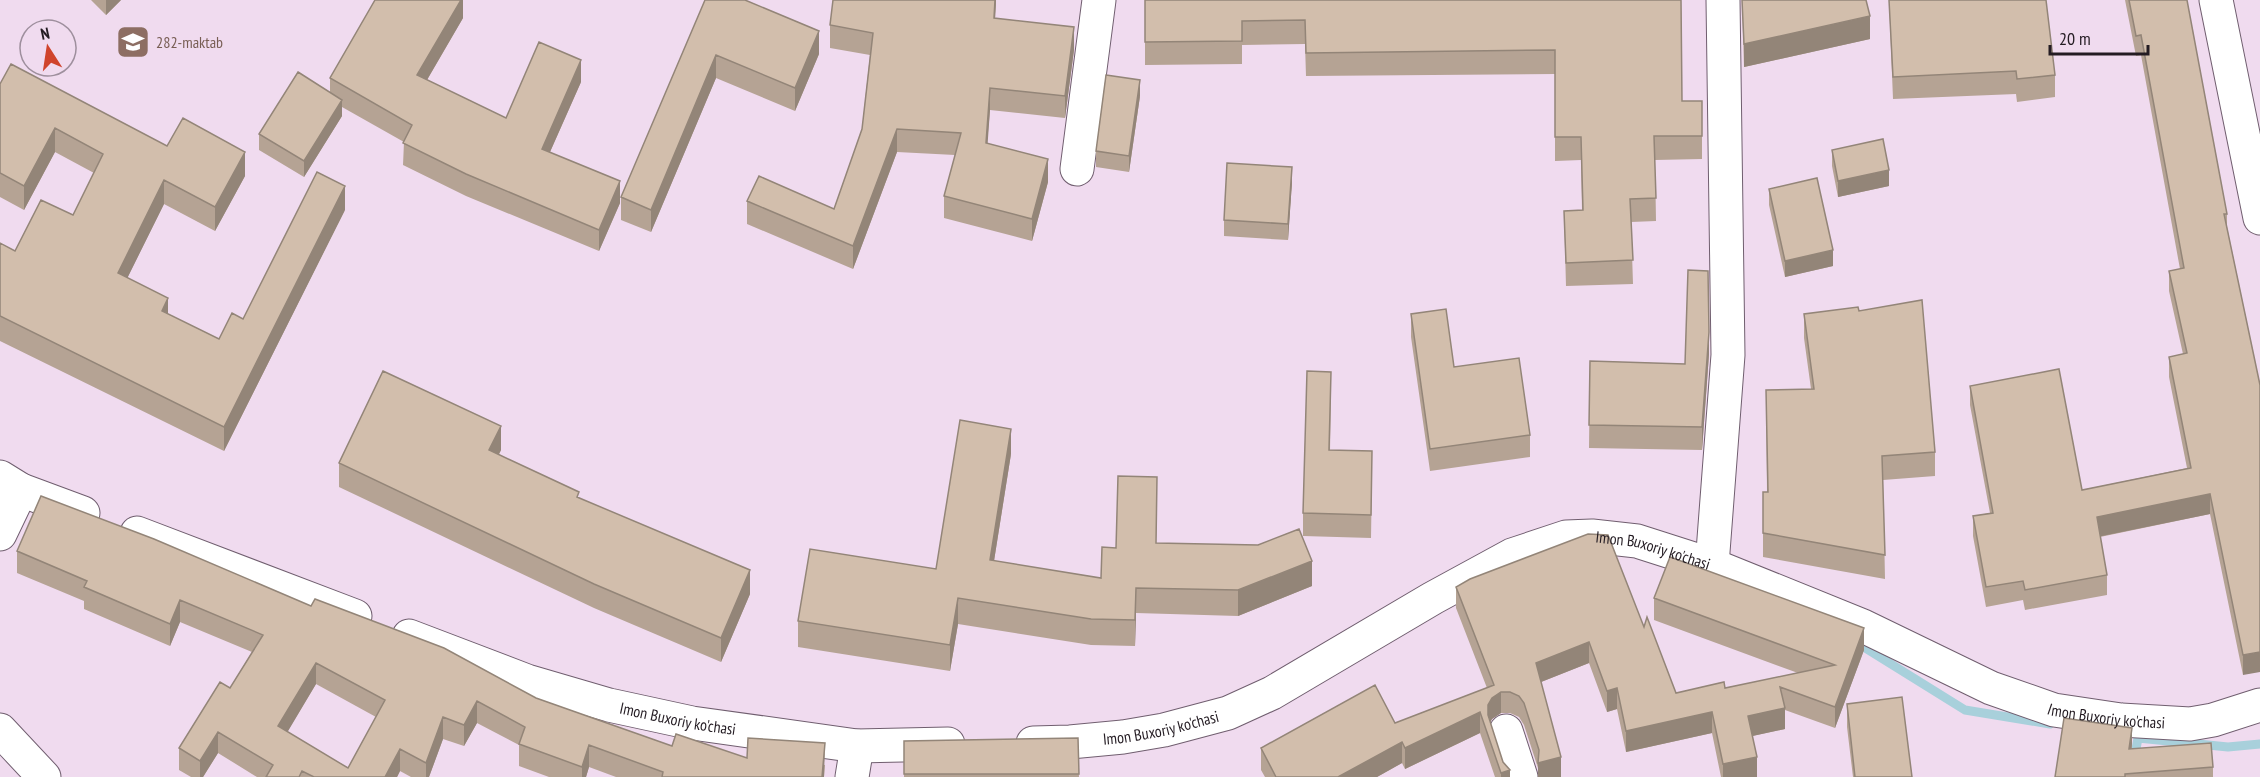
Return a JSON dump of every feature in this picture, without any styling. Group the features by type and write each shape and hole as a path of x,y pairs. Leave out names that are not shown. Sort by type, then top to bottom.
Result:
{"street":[{"path":"1077,169 1099,0"},
{"path":"1712,566 1728,355 1723,0"},
{"path":"2216,0 2260,218"},
{"path":"0,534 10,483"},
{"name":"Imon Buxoriy ko'chasi","path":"10,483 527,681 609,705 855,761 993,743 1070,742 1123,737 1164,730 1228,713 1272,693 1433,598 1512,555 1566,537 1592,536 1637,541 1712,566 1863,626 1991,688 2054,710 2121,720 2190,724 2213,720 2260,705"},
{"path":"0,730 44,777"},
{"path":"1506,731 1521,777"}],"building":[{"path":"375,0 461,0 417,75 506,118 539,42 581,60 542,149 620,181 599,230 466,174 403,143 412,125 330,78"},
{"path":"705,0 745,0 819,31 795,88 716,55 651,210 621,197"},
{"path":"833,0 995,0 994,18 1074,27 1065,96 990,88 986,143 1048,159 1032,219 944,196 961,133 897,129 853,246 747,201 759,176 834,209 862,129 873,33 830,25"},
{"path":"1145,0 1681,0 1682,101 1702,101 1702,136 1654,136 1656,198 1630,199 1633,260 1566,263 1564,211 1583,210 1581,137 1555,137 1555,50 1306,53 1305,20 1242,21 1242,41 1145,42"},
{"path":"1742,0 1866,0 1870,16 1744,44"},
{"path":"1889,0 2046,0 2055,75 2017,79 2016,71 1893,77"},
{"path":"2129,0 2187,0 2227,214 2224,214 2260,385 2260,652 2243,655 2210,494 2097,517 2107,575 2025,590 2023,581 1986,587 1973,516 1993,513 1970,386 2059,369 2082,490 2191,468 2169,357 2187,353 2169,271 2184,268 2141,35 2136,36"},
{"path":"11,64 18,68 18,78 38,78 167,146 183,118 245,152 215,207 164,180 118,273 168,298 162,311 219,339 232,313 243,319 317,172 345,186 224,427 0,316 0,243 15,251 41,200 73,215 103,154 55,128 24,186 0,173 0,84"},
{"path":"298,72 342,100 304,161 259,134"},
{"path":"1106,75 1140,80 1129,156 1096,151"},
{"path":"1883,139 1889,170 1838,181 1832,150"},
{"path":"1227,163 1292,167 1288,224 1224,220"},
{"path":"1817,178 1833,250 1785,261 1769,189"},
{"path":"1688,270 1708,271 1709,332 1702,427 1589,425 1590,361 1685,364"},
{"path":"1922,300 1935,452 1882,456 1885,555 1763,533 1763,492 1768,492 1766,390 1814,389 1804,314 1858,307 1859,311"},
{"path":"1446,309 1454,367 1519,358 1530,435 1430,449 1411,314"},
{"path":"383,371 501,426 489,450 579,492 577,497 750,570 721,638 594,584 339,463"},
{"path":"1307,371 1331,372 1329,450 1372,451 1371,515 1303,513"},
{"path":"960,420 1011,429 990,560 1101,578 1102,547 1116,548 1118,476 1157,477 1156,543 1258,545 1299,529 1312,561 1238,590 1136,588 1135,620 1091,619 958,598 950,645 798,621 810,549 936,569"},
{"path":"41,496 154,539 311,606 315,599 444,648 536,698 672,746 676,734 747,758 748,738 825,743 822,777 662,777 663,772 589,745 582,767 519,744 525,727 477,701 464,725 443,717 426,763 400,749 385,777 314,777 302,771 299,777 266,777 273,765 218,732 200,761 179,748 220,682 230,688 263,635 180,600 170,624 84,587 87,581 17,551","holes":["316,663 385,700 348,768 278,726"]},
{"path":"1588,534 1608,535 1644,627 1647,617 1676,693 1724,682 1725,688 1835,665 1654,598 1670,557 1864,628 1835,707 1780,687 1785,708 1748,716 1757,757 1723,764 1712,712 1626,731 1617,688 1607,691 1589,642 1536,663 1561,757 1538,763 1539,750 1524,703 1519,696 1510,692 1501,692 1492,698 1488,705 1488,715 1503,762 1510,770 1501,773 1480,712 1405,748 1402,742 1338,777 1276,777 1261,748 1375,685 1395,723 1494,685 1456,587 1470,579"},
{"path":"1902,697 1912,777 1855,777 1847,704"},
{"path":"2064,718 2132,728 2129,749 2211,743 2213,767 2125,774 2125,777 2055,777"},
{"path":"1078,738 1079,774 904,774 904,741"}],"waterway":[{"path":"1854,641 1965,710 2050,724"},
{"path":"2131,777 2138,738 2228,747 2260,744"}],"place":[{"name":"282-maktab","path":"133,42"}]}
